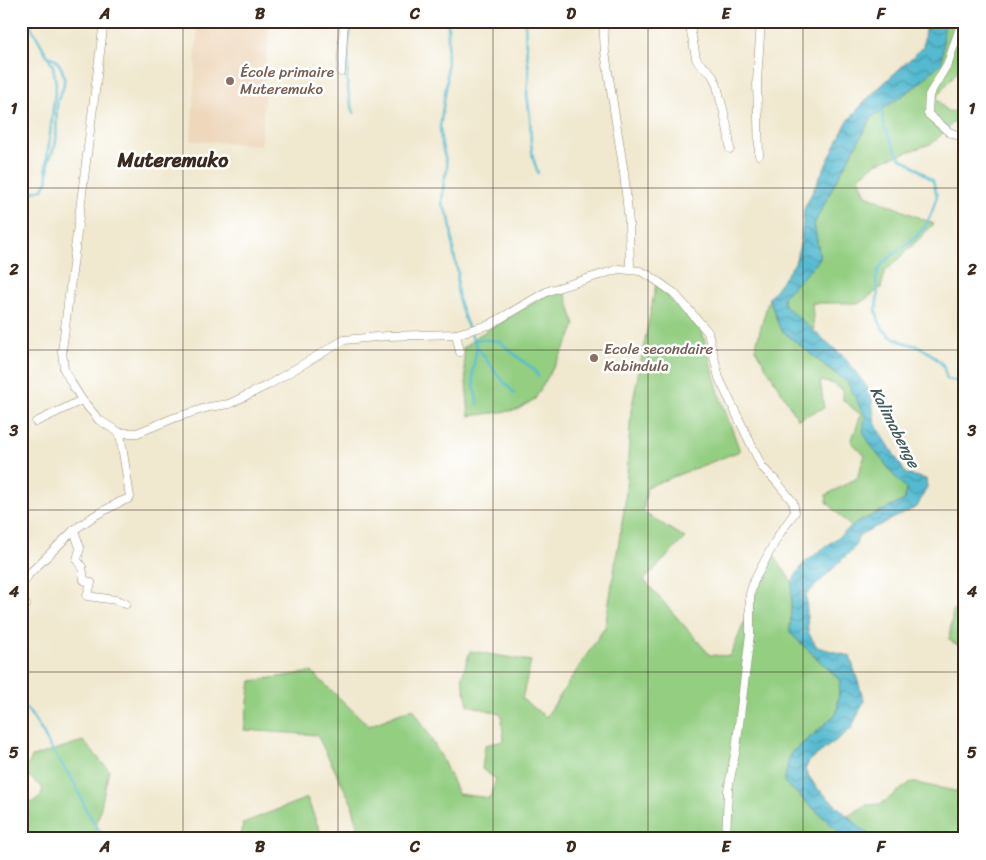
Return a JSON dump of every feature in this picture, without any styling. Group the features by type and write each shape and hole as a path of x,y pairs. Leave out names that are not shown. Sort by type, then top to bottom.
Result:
{"street":[{"path":"104,21 62,351 64,369 82,400 99,420 120,433 136,433 209,407 229,404 268,385 344,340 387,336 456,334 488,325 548,292 619,269 640,271 650,276 674,293 708,332 719,378 732,405 762,467 776,480 793,502 795,512 778,536 754,581 750,594 750,634 736,749 728,790 726,839"},
{"path":"341,72 344,21"},
{"path":"603,21 605,52 624,173 629,223 630,269"},
{"path":"689,21 696,58 713,76 717,85 726,119 730,149"},
{"path":"759,155 757,81 761,21"},
{"path":"962,21 948,63 928,96 928,114 949,132 965,138"},
{"path":"456,334 460,352"},
{"path":"36,422 82,400"},
{"path":"21,587 33,570 74,530 94,516 128,499 130,496 120,433"},
{"path":"74,530 80,548 77,560 82,566 84,580 91,583 87,596 126,604"}],"shaded area":[{"name":"École primaire Muteremuko","path":"198,21 269,21 261,145 191,141"}],"green space":[{"path":"945,21 965,21 965,61 936,98 947,111 964,112 933,143 876,163 859,177 866,195 934,224 885,272 881,288 860,303 812,303 814,332 784,305 782,297 820,258 814,224 872,117 920,83 944,28"},
{"path":"656,284 702,331 720,397 740,451 647,487 643,512 685,538 644,580 710,655 730,656 773,554 792,582 790,633 840,680 837,713 790,754 847,839 361,839 352,804 317,735 244,730 251,681 312,672 369,726 413,708 441,756 458,794 490,798 496,779 482,769 485,745 504,741 501,714 468,705 462,677 470,651 531,661 522,699 546,717 605,627 625,504 631,411"},
{"path":"563,285 575,325 568,342 535,399 517,410 469,416 463,348 476,337"},
{"path":"769,298 780,329 848,383 895,477 906,488 905,500 851,527 827,502 826,495 857,478 865,455 851,442 861,415 843,400 843,390 831,383 820,381 824,408 798,419 755,349"},
{"path":"953,610 965,615 965,649 949,640"},
{"path":"83,741 109,770 95,833 157,839 21,839 21,808 40,798 43,788 24,773 32,757"},
{"path":"911,782 965,793 965,808 955,820 965,830 965,839 873,839 848,816 866,805 881,804"},
{"path":"307,798 323,839 241,839 243,823"}],"water":[{"path":"926,21 945,21 942,62 920,83 872,117 814,224 820,258 783,297 784,305 844,357 871,392 875,423 906,474 926,479 927,487 917,507 859,535 855,547 806,595 808,632 817,647 850,656 864,701 851,729 809,761 805,770 816,787 873,839 847,839 784,782 790,754 837,713 840,680 790,633 792,582 803,564 858,522 905,500 906,488 895,477 870,444 863,431 865,417 848,383 780,329 769,298 795,263 801,241 804,209 847,122 869,97 923,47"}],"waterway":[{"path":"21,197 43,189 48,179 46,167 56,84 53,66 28,21"},
{"path":"350,21 347,80 349,97 354,113"},
{"path":"448,21 447,81 440,127 441,141 447,165 442,204 449,217 458,273 459,301 476,345 496,373 514,393"},
{"path":"525,21 529,72 527,94 531,142 533,158 538,173"},
{"path":"48,56 59,64 64,78 63,88 57,103 56,141 49,159 48,175"},
{"path":"881,107 884,126 899,157 913,165 933,181 937,196 925,227 884,262 879,269 876,279 878,292 876,310 879,321 883,329 890,336 920,347 931,354 943,365 947,379 965,383"},
{"path":"474,339 499,341 534,369 538,376"},
{"path":"476,347 473,375 478,404"},
{"path":"21,703 30,713 75,784 86,810 105,839"}],"place":[{"name":"École primaire Muteremuko","path":"230,81"},
{"name":"Ecole secondaire Kabindula","path":"594,358"}],"district":[{"name":"Muteremuko","path":"173,160"}],"water label":[{"name":"Kalimabenge","path":"895,427"}]}
